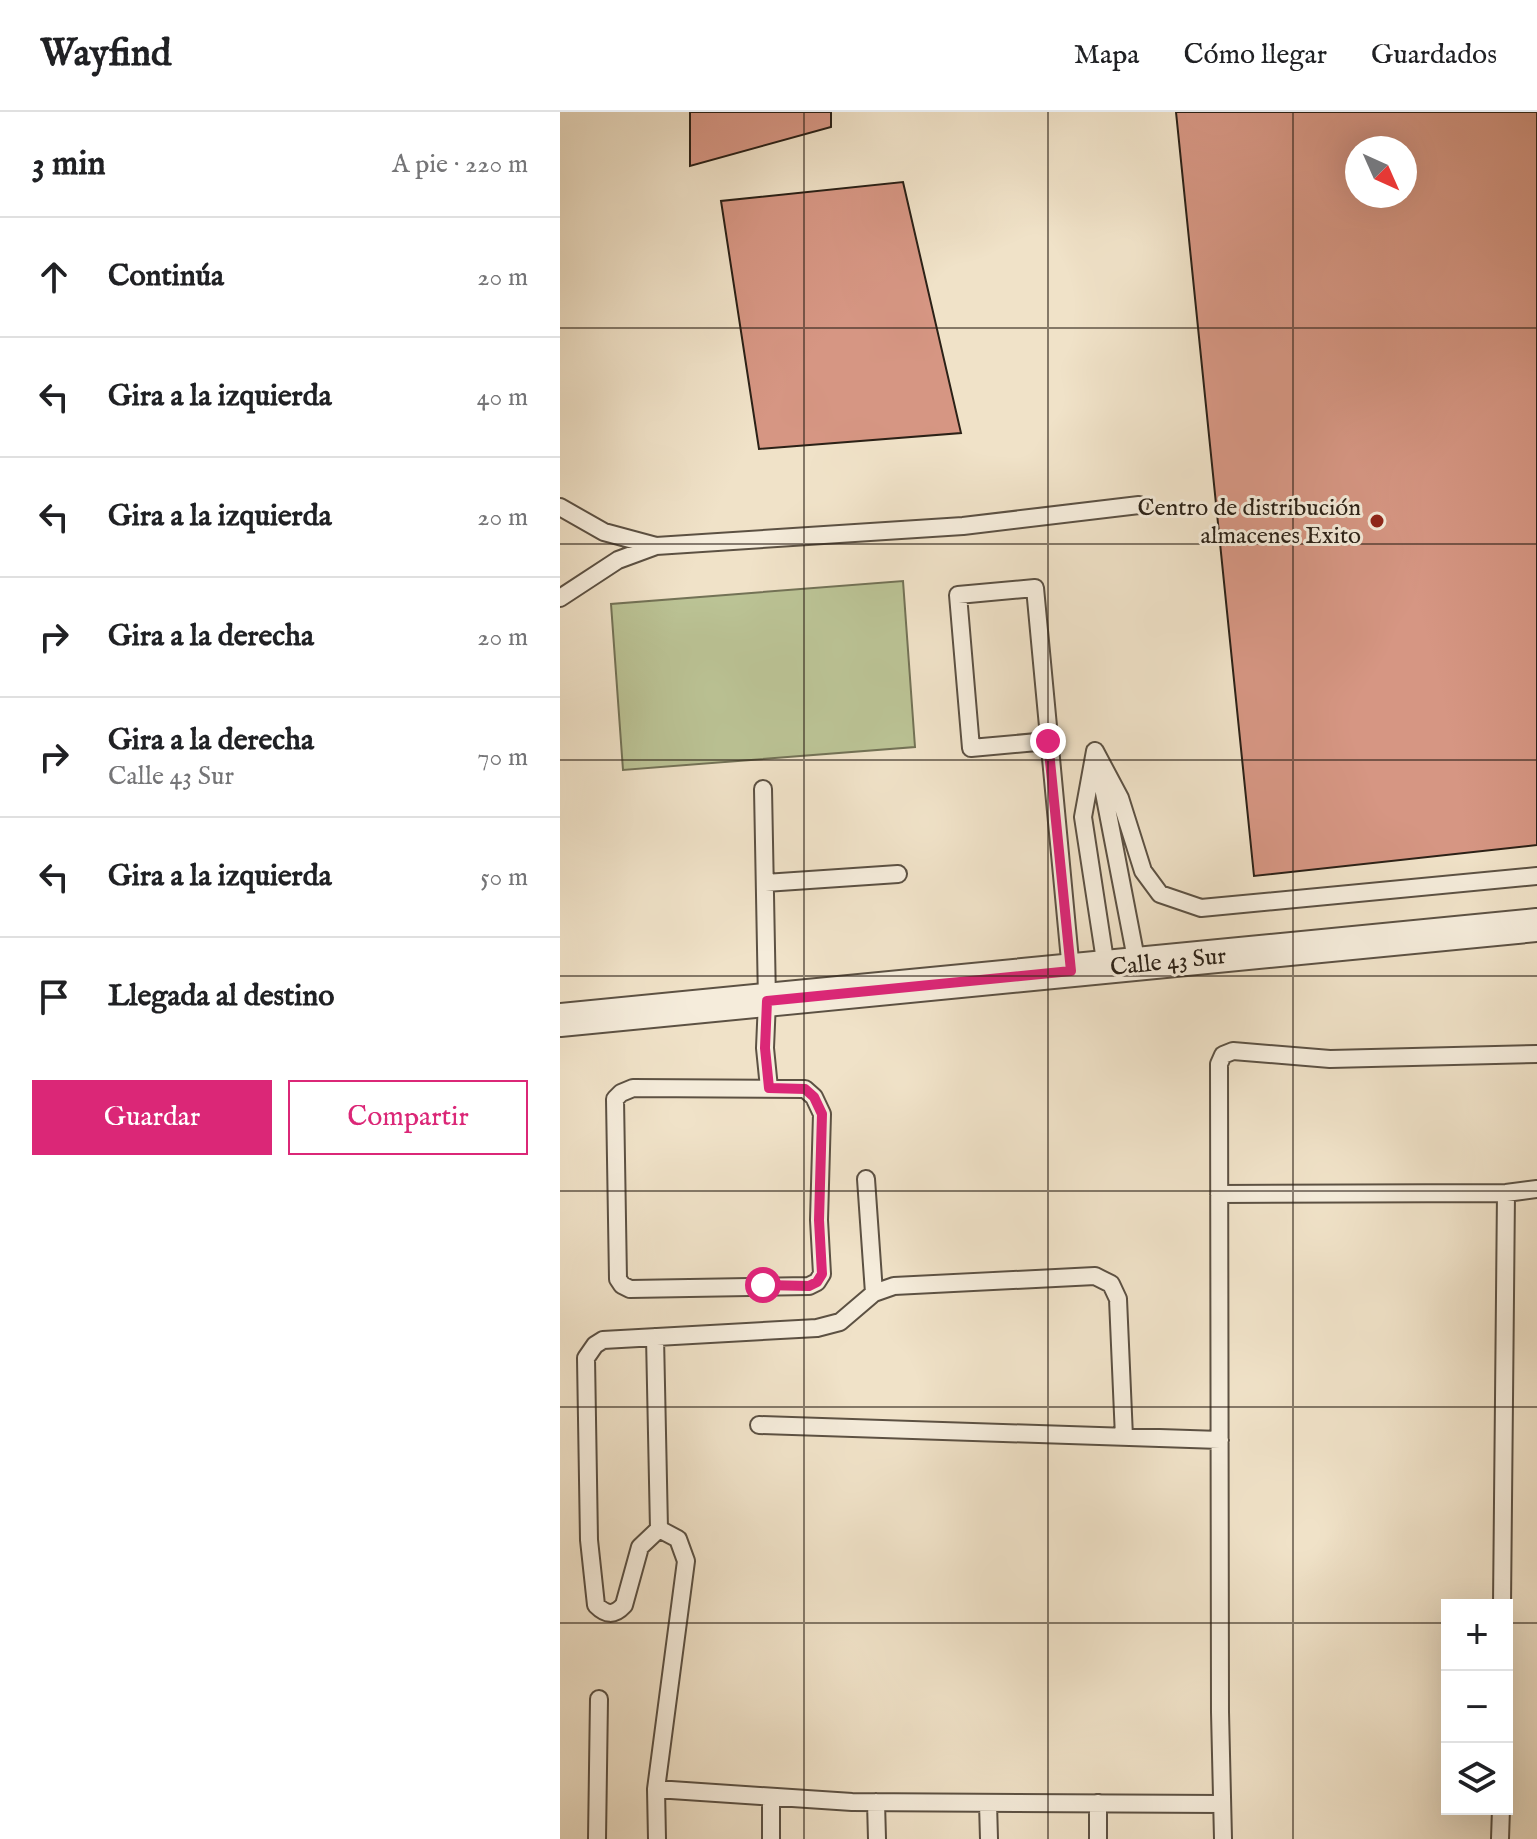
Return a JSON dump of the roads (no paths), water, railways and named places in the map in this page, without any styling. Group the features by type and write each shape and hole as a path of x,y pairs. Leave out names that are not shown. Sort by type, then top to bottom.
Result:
{"street":[{"name":"Calle 43 Sur","path":"560,1020 1537,925"}],"lane":[{"path":"560,598 618,560 656,546 963,526 1139,505"},
{"path":"560,507 604,532 656,546"},
{"path":"1048,741 971,748 958,595 1035,588 1071,971"},
{"path":"1095,751 1120,798 1143,871 1160,894 1201,908 1537,876"},
{"path":"1095,751 1083,817 1122,966"},
{"path":"1095,751 1122,966"},
{"path":"763,789 765,1048 769,1088"},
{"path":"765,883 898,874"},
{"path":"1223,1839 1219,1064 1223,1055 1233,1051 1330,1059 1537,1054"},
{"path":"633,1088 769,1088 805,1089 814,1097 822,1114 819,1220 822,1274 817,1282 809,1286 630,1289 622,1285 618,1279 615,1222 615,1099 633,1088"},
{"path":"866,1179 874,1293"},
{"path":"1219,1194 1506,1193 1537,1189"},
{"path":"1502,1599 1506,1193"},
{"path":"655,1337 659,1529 640,1547 624,1605 611,1614 596,1605 589,1540 586,1358 603,1340 655,1337 817,1328 840,1322 874,1293 894,1286 1095,1276 1111,1284 1118,1299 1124,1437"},
{"path":"759,1425 1220,1440"},
{"path":"657,1839 656,1789 686,1561 678,1539 659,1529"},
{"path":"597,1839 599,1699"},
{"path":"656,1789 876,1802 1222,1804"},
{"path":"771,1797 771,1839"},
{"path":"876,1802 877,1839"},
{"path":"988,1803 989,1839"},
{"path":"1098,1803 1098,1839"},
{"path":"1500,1839 1501,1815"}],"place":[{"name":"Centro de distribución almacenes Exito","path":"1377,521"}]}
